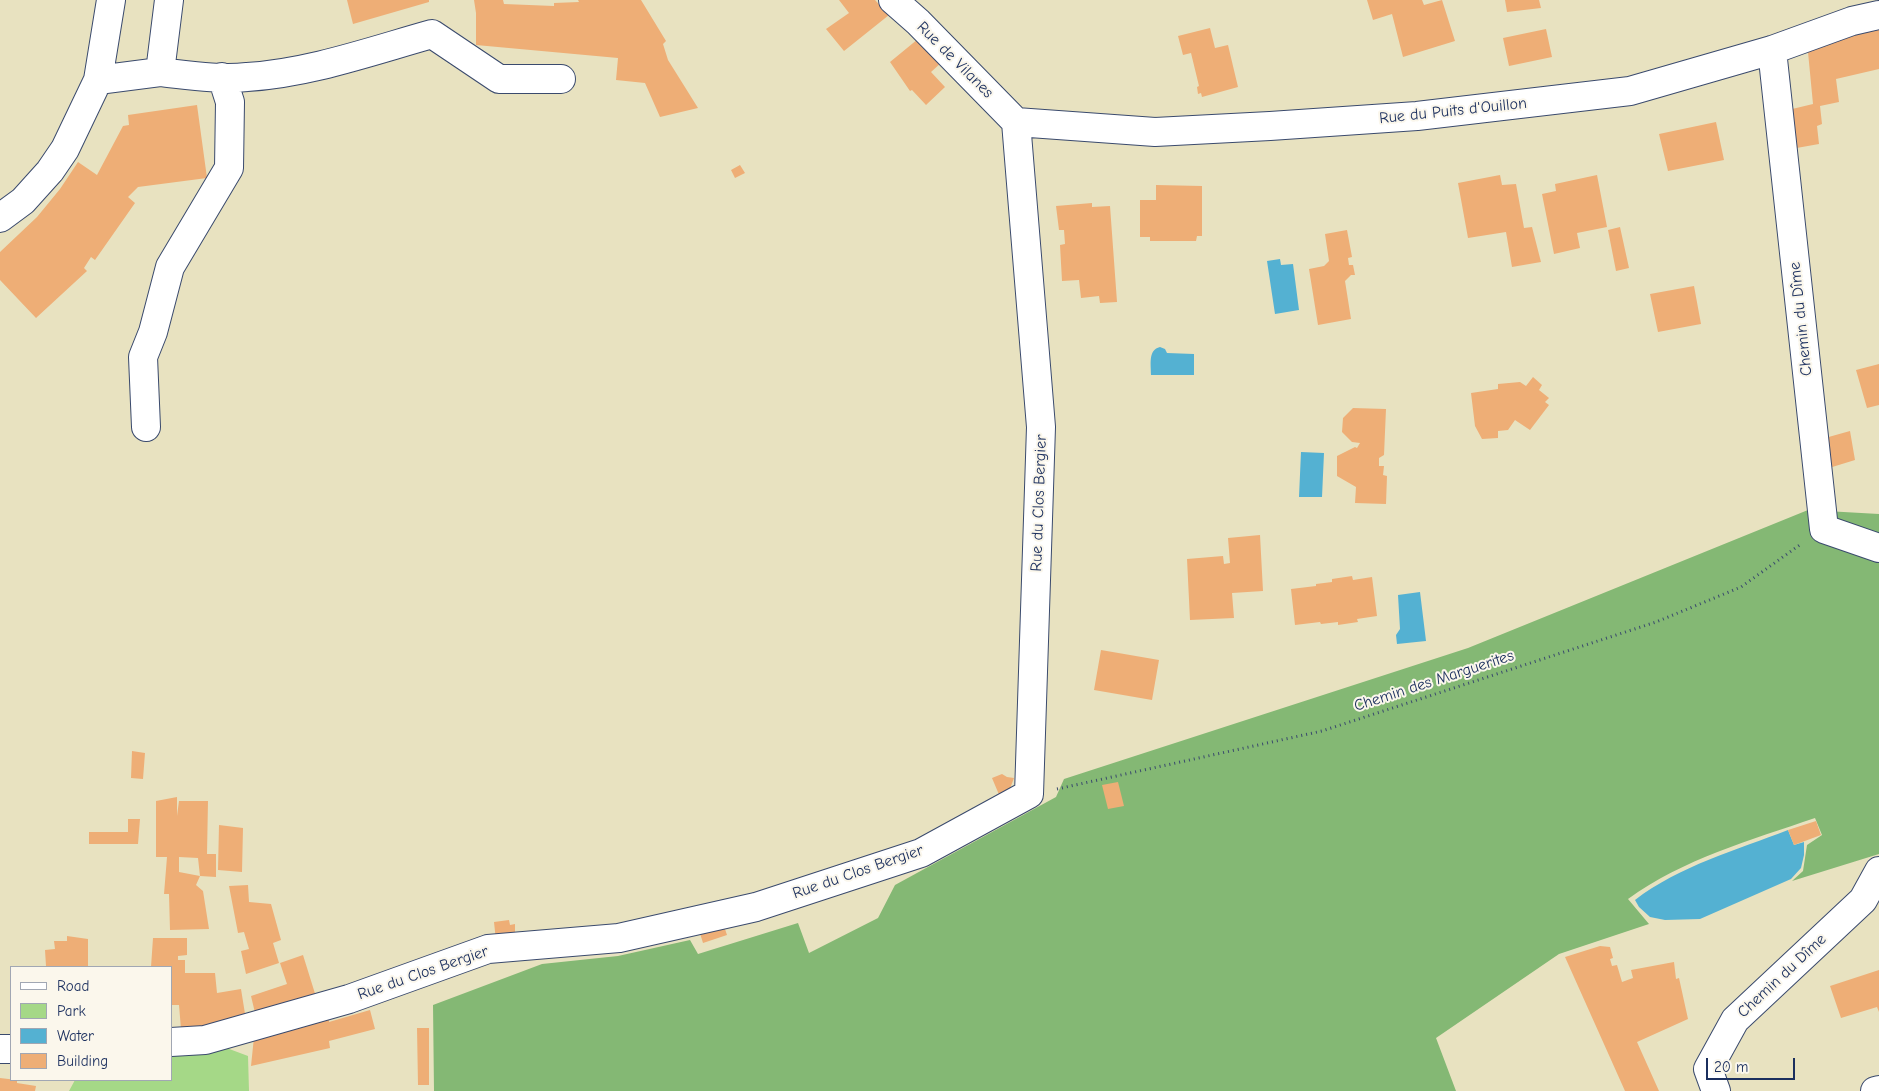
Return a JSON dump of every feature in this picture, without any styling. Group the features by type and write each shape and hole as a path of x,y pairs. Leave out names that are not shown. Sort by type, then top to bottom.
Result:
{"street":[{"path":"0,218 23,201 50,171 65,149 98,80 111,0"},
{"path":"160,72 170,0"},
{"name":"Rue de Vilanes","path":"893,0 918,22 1016,122"},
{"name":"Rue du Puits d'Ouillon","path":"1016,122 1155,132 1417,116 1630,91 1772,50 1852,21 1879,15"},
{"path":"98,80 160,72 246,78 304,70 432,34 499,79 561,79"},
{"name":"Chemin du Dîme","path":"1772,50 1824,529"},
{"path":"146,427 143,357 153,332 170,266 229,168 230,102 222,77"},
{"name":"Rue du Clos Bergier","path":"172,1042 205,1040 349,999 488,949 619,938 756,906 921,853 1029,794 1041,427 1016,122"},
{"path":"1824,529 1879,548"},
{"name":"Chemin du Dîme","path":"1716,1091 1708,1069 1735,1020 1863,900 1879,871"},
{"path":"1875,1091 1879,1090"}],"path":[{"name":"Chemin des Marguerites","path":"1029,794 1322,730 1656,622 1741,587 1824,529"}],"green space":[{"path":"1808,510 1879,514 1879,854 1792,881 1803,871 1807,845 1822,835 1815,818 1718,852 1649,885 1628,899 1649,924 1559,954 1436,1038 1456,1091 434,1091 433,1005 542,964 618,956 690,940 698,954 798,923 809,953 878,918 895,885 1056,797 1064,779 1468,648"},
{"path":"224,1047 248,1056 249,1091 69,1091 74,1081 172,1081 172,1051"}],"water":[{"path":"1280,259 1281,265 1293,264 1299,310 1275,314 1267,261"},
{"path":"1160,347 1165,349 1167,353 1194,354 1194,375 1151,375 1152,354"},
{"path":"1301,452 1324,453 1322,497 1299,497"},
{"path":"1420,592 1426,641 1397,644 1396,635 1400,629 1398,595"},
{"path":"1788,830 1794,845 1804,842 1801,868 1791,879 1700,919 1665,920 1650,917 1639,907 1635,900 1652,888 1689,868"}],"building":[{"path":"347,0 429,0 429,2 353,24"},
{"path":"474,0 503,0 504,4 554,6 554,3 579,2 578,0 641,0 666,41 663,44 668,60 698,108 660,117 645,83 616,80 618,58 476,45"},
{"path":"839,0 875,0 889,15 844,51 826,29 849,13"},
{"path":"1367,0 1422,0 1424,5 1442,0 1455,41 1403,57 1392,14 1373,20"},
{"path":"1505,0 1539,0 1541,8 1507,12"},
{"path":"1879,26 1879,69 1836,79 1839,102 1820,106 1822,124 1817,126 1819,144 1791,149 1788,110 1813,104 1808,52 1848,34"},
{"path":"1210,28 1215,48 1228,45 1238,87 1202,97 1201,93 1198,94 1197,87 1199,86 1191,53 1183,55 1178,36"},
{"path":"1546,29 1552,57 1509,66 1503,38"},
{"path":"918,39 942,62 931,72 945,87 926,105 912,90 910,91 890,62"},
{"path":"197,105 207,178 138,187 128,197 135,203 95,260 91,257 84,268 87,271 36,318 0,280 0,252 37,217 60,189 78,162 97,175 123,126 129,125 128,115"},
{"path":"1716,122 1724,160 1668,171 1659,134"},
{"path":"740,165 745,173 735,178 731,170"},
{"path":"1500,175 1502,185 1516,184 1524,228 1532,227 1541,262 1512,267 1506,232 1468,238 1458,183"},
{"path":"1597,175 1607,227 1577,233 1580,248 1554,254 1542,194 1556,191 1555,184"},
{"path":"1156,185 1202,186 1202,236 1197,236 1196,241 1150,241 1150,237 1140,237 1140,200 1156,200"},
{"path":"1092,203 1092,207 1110,206 1117,302 1100,303 1099,296 1081,298 1079,280 1062,281 1060,245 1065,244 1064,230 1059,230 1056,206"},
{"path":"1620,227 1629,268 1616,271 1608,230"},
{"path":"1347,230 1352,257 1348,258 1349,265 1353,265 1355,275 1351,275 1345,281 1351,319 1318,325 1309,269 1324,266 1329,261 1325,234"},
{"path":"1694,286 1701,324 1658,332 1650,294"},
{"path":"1879,364 1879,405 1867,408 1856,370"},
{"path":"1533,377 1542,385 1539,390 1549,398 1545,402 1549,405 1530,430 1515,420 1508,430 1498,431 1498,438 1482,439 1475,426 1471,393 1498,389 1498,384 1520,382 1526,386"},
{"path":"1353,408 1386,409 1384,455 1379,458 1379,466 1384,466 1383,475 1387,476 1386,504 1355,503 1356,487 1337,476 1337,456 1355,447 1357,448 1360,443 1352,442 1342,432 1343,418"},
{"path":"1850,431 1855,460 1829,468 1825,438"},
{"path":"1260,535 1263,591 1232,593 1234,618 1190,620 1187,559 1223,556 1224,564 1230,563 1228,538"},
{"path":"1352,576 1353,580 1372,577 1377,616 1357,619 1358,622 1338,625 1338,622 1321,624 1320,622 1295,625 1291,589 1316,586 1316,584 1332,582 1332,579"},
{"path":"1101,650 1159,660 1152,700 1094,690"},
{"path":"132,751 145,753 143,779 131,778"},
{"path":"1002,774 1014,778 1008,794 1000,797 992,778"},
{"path":"1118,782 1124,806 1108,809 1102,785"},
{"path":"177,797 177,816 179,801 208,801 207,854 216,854 216,877 200,876 196,885 203,891 209,929 170,930 169,894 164,894 167,857 156,857 156,801","holes":["179,857 198,858 200,876 179,872"]},
{"path":"128,819 140,819 138,844 89,844 89,832 128,832"},
{"path":"1816,821 1821,835 1794,845 1788,830"},
{"path":"219,825 243,828 242,872 218,870"},
{"path":"248,885 249,902 271,904 281,940 273,943 279,963 246,974 241,951 249,949 244,932 238,933 229,886"},
{"path":"509,920 510,925 515,924 515,933 496,941 494,922"},
{"path":"723,923 727,935 703,943 699,930"},
{"path":"67,936 88,939 88,966 46,966 45,950 55,949 54,941 67,941"},
{"path":"153,938 187,938 187,955 178,956 178,960 185,960 185,973 215,973 217,993 241,989 246,1020 222,1026 181,1029 179,1005 172,1005 172,966 151,966"},
{"path":"1600,946 1610,947 1613,958 1610,959 1612,966 1617,965 1622,982 1633,978 1631,970 1674,962 1676,979 1679,978 1688,1019 1637,1042 1659,1091 1625,1091 1565,957"},
{"path":"303,955 317,1000 256,1017 251,996 287,984 280,963"},
{"path":"1879,970 1879,1012 1877,1007 1841,1018 1830,986"},
{"path":"370,1010 375,1029 329,1041 330,1048 251,1066 254,1037 329,1020 329,1022"},
{"path":"417,1028 429,1028 429,1085 418,1085"},
{"path":"0,1078 36,1086 35,1091 0,1091"}]}
